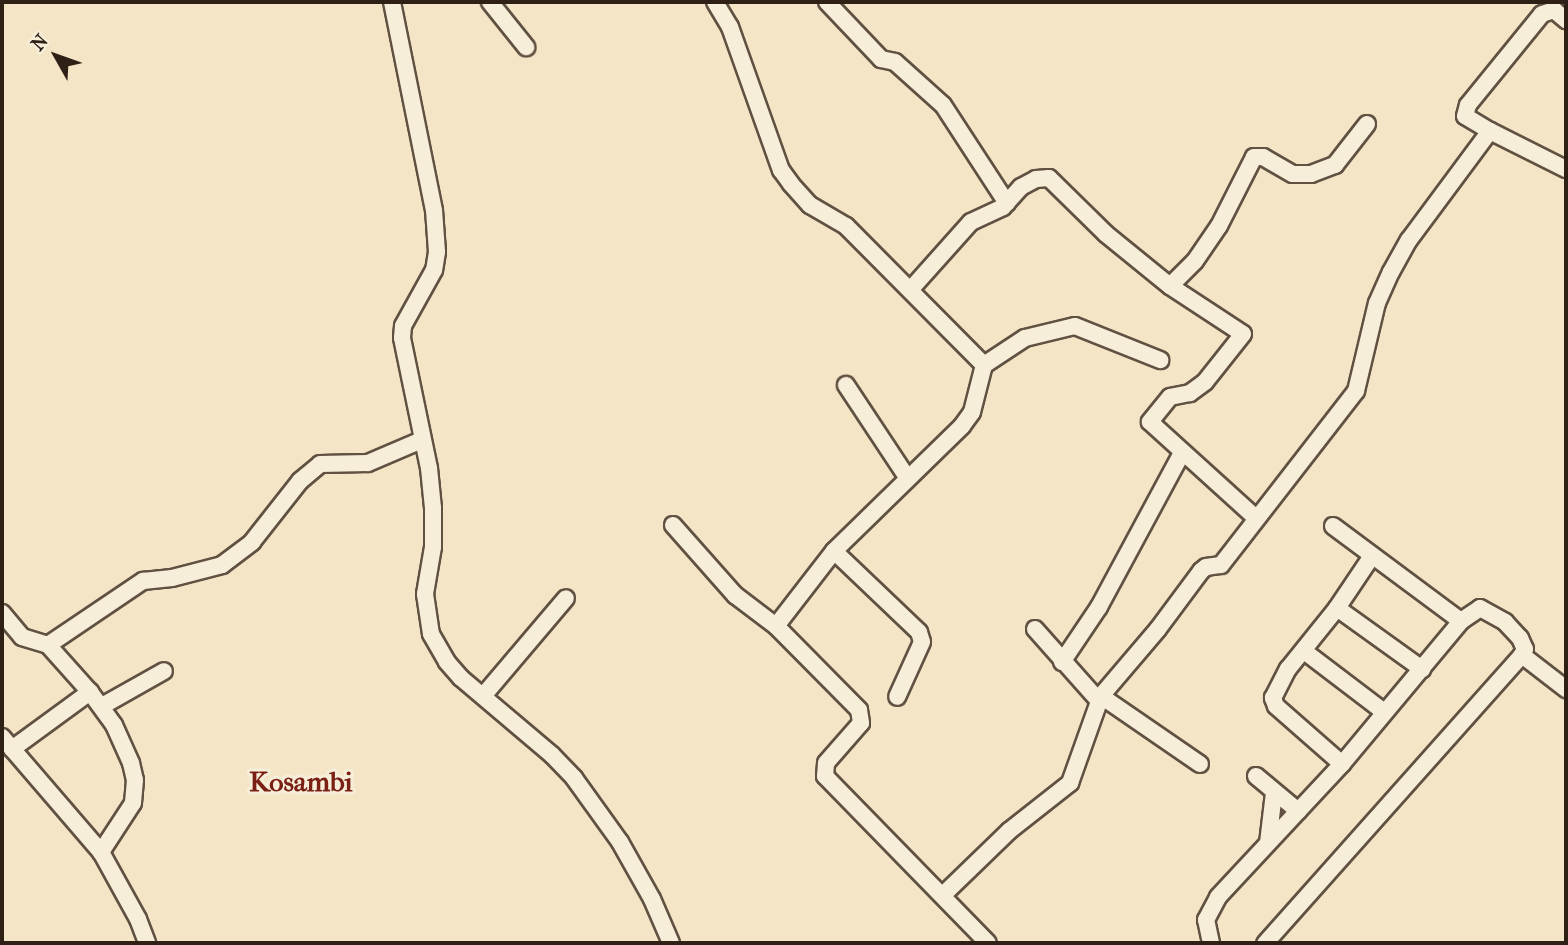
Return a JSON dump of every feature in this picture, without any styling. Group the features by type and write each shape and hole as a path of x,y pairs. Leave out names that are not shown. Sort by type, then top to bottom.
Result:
{"street":[{"path":"392,2 434,210 434,270 403,326 402,338 433,508 433,547 425,594 426,616 447,662 552,755 589,799 620,842 652,898 671,943"},
{"path":"490,2 526,47"},
{"path":"715,2 730,27 781,170 810,205 846,226 984,365"},
{"path":"827,2 881,59 895,62 943,105 1007,203"},
{"path":"1566,20 1553,10 1542,14 1468,105 1465,116 1566,169"},
{"path":"1170,286 1195,261 1219,226 1254,157 1263,157 1293,174 1311,174 1335,165 1367,124"},
{"path":"944,894 1010,831 1070,783 1100,699 1158,629 1201,571 1206,567 1221,565 1356,391 1377,303 1391,272 1409,240 1490,131"},
{"path":"911,289 971,222 1007,203 1021,187 1036,179 1049,178 1106,234 1170,286 1243,334 1205,382 1184,395 1170,397 1152,417 1152,425 1256,518"},
{"path":"776,626 834,551 962,426 972,412 984,365 1025,338 1075,326 1160,360"},
{"path":"846,385 907,477"},
{"path":"48,645 143,581 172,578 222,565 252,542 300,481 320,464 368,463 422,440"},
{"path":"1062,662 1099,607 1182,453"},
{"path":"673,525 735,594 776,626 860,713 858,727 826,764 825,776 944,894 989,943"},
{"path":"1333,526 1461,621"},
{"path":"834,551 919,632 922,642 897,697"},
{"path":"1342,764 1273,701 1288,669 1337,608 1372,556"},
{"path":"483,696 566,598"},
{"path":"1337,608 1422,669"},
{"path":"1211,943 1205,927 1210,908 1342,764 1461,621 1478,608 1506,622 1520,638 1525,649 1522,655 1265,943"},
{"path":"2,613 22,637 48,645 90,692 102,706 131,763 135,791 133,803 101,852"},
{"path":"1035,629 1062,662 1100,699 1200,764"},
{"path":"1304,651 1384,712"},
{"path":"1522,655 1566,690"},
{"path":"102,706 164,671"},
{"path":"90,692 7,743 101,852 138,919 147,943"},
{"path":"1256,776 1298,811"},
{"path":"1268,843 1274,793"}],"district":[{"name":"Kosambi","path":"301,782"}]}
